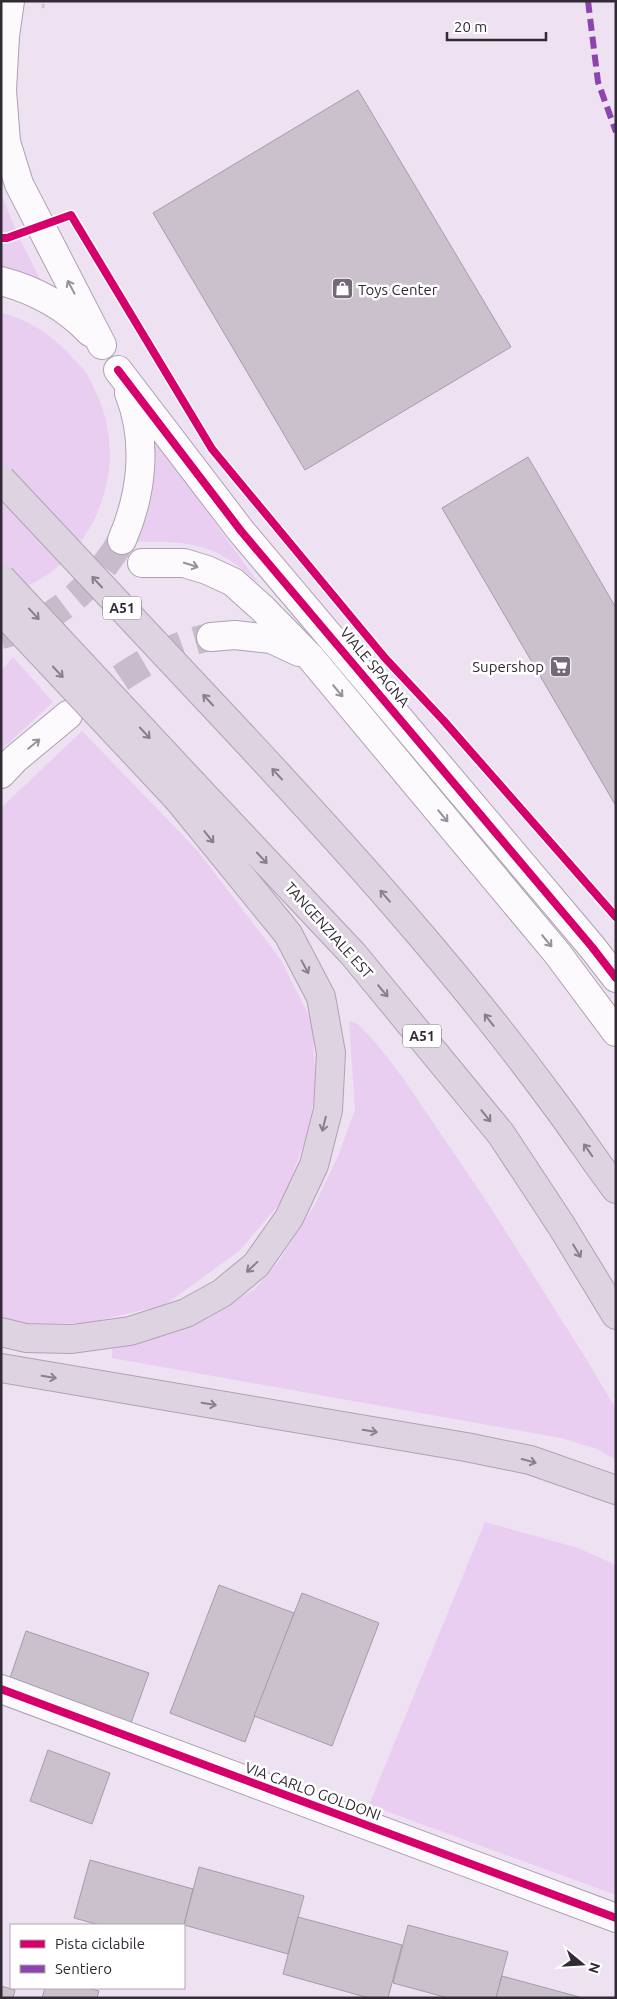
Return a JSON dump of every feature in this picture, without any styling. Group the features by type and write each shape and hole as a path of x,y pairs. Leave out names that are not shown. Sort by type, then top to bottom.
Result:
{"highway":[{"name":"A51","path":"1,479 315,814 457,979 551,1099 616,1190"},
{"name":"TANGENZIALE EST","path":"1,578 185,791 353,954 501,1134 561,1225 616,1315"},
{"path":"1,610 185,791 288,934 321,997 331,1053 328,1110 314,1164 289,1218 256,1265 222,1293 186,1313 130,1331 72,1339 26,1338 1,1332"},
{"path":"1,1368 466,1447 530,1460 616,1490"}],"street":[{"path":"10,1 5,36 2,90 6,142 19,184 102,345 118,370 130,395 138,422 141,451 140,481 134,510 122,540"},
{"path":"1,281 30,291 56,304 81,323 102,345"},
{"name":"VIALE SPAGNA","path":"118,370 241,531 592,947 616,978"},
{"path":"142,563 184,563 207,570 233,582 263,609 311,658 557,953 616,1032"},
{"path":"211,638 235,635 270,639 311,658"},
{"path":"1,774 68,714"},
{"name":"VIA CARLO GOLDONI","path":"1,1689 616,1918"}],"path":[{"path":"42,11 44,1"},
{"path":"76,224 187,407"},
{"path":"481,763 616,917"}],"shaded area":[{"path":"1,194 17,233 42,283 28,275 1,266"},
{"path":"1,313 21,319 40,329 64,349 84,371 98,397 107,428 110,459 105,489 95,518 79,544 57,567 31,584 1,596"},
{"path":"155,439 259,584 244,570 229,560 216,552 202,547 172,542 134,542 152,474"},
{"path":"13,657 53,702 1,750 1,671"},
{"path":"82,731 197,850 281,960 312,1022 316,1088 307,1135 283,1200 239,1251 165,1305 88,1323 10,1323 1,1320 1,808"},
{"path":"349,1021 358,1024 376,1043 403,1078 489,1205 585,1357 616,1409 616,1460 597,1449 561,1438 112,1358 112,1347 167,1335 254,1290 279,1261 315,1204 339,1154 355,1109"},
{"path":"485,1522 578,1548 616,1565 616,1895 369,1805"}],"building":[{"path":"358,90 511,347 305,470 153,213"},
{"path":"528,457 616,608 616,806 442,508"},
{"path":"219,1585 294,1613 245,1742 170,1713"},
{"path":"302,1593 379,1623 332,1746 254,1716"},
{"path":"26,1631 149,1673 131,1723 9,1681"},
{"path":"48,1750 110,1773 92,1824 30,1801"},
{"path":"90,1860 193,1889 184,1924 96,1924 74,1918"},
{"path":"199,1867 304,1896 288,1954 184,1924"},
{"path":"298,1917 402,1945 388,1998 369,1998 283,1974"},
{"path":"408,1925 508,1952 496,1998 448,1998 393,1983"},
{"path":"502,1976 583,1998 496,1998"},
{"path":"1,1986 15,1990 13,1998 1,1998"},
{"path":"45,1989 91,1989 99,1991 97,1998 42,1998"}],"tunnel":[{"path":"1,635 39,622 56,612 86,587 99,573 122,540"},
{"path":"86,702 130,672 160,655 176,647 211,637"}],"marked path":[{"path":"588,1 598,82 616,132"}],"cycle path":[{"path":"1,238 7,238 71,215 212,449 385,658 443,720 616,917"},
{"path":"118,370 241,531 592,947 616,978"},
{"path":"1,1689 616,1918"}],"place":[{"name":"Toys Center","path":"342,289"},
{"name":"Supershop","path":"560,666"}]}
